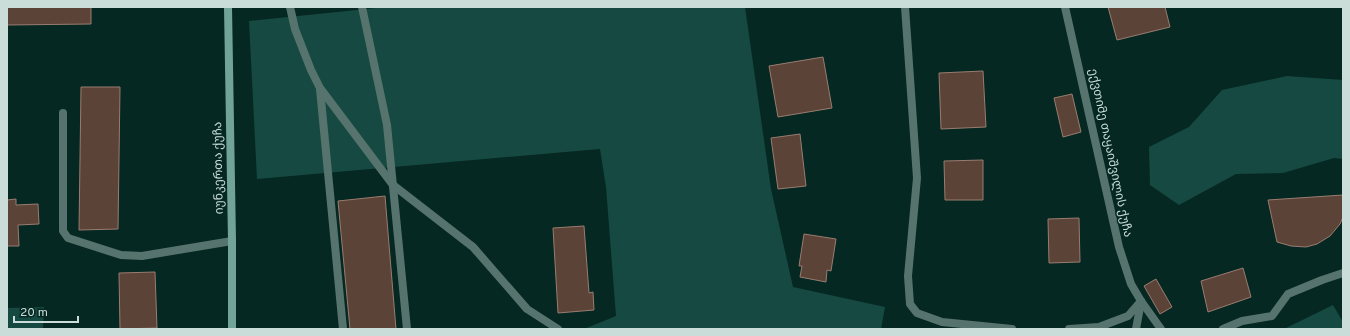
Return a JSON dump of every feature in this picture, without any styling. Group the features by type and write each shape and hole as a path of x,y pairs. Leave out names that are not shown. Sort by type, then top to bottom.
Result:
{"main road":[{"name":"იუნკერთა ქუჩა","path":"228,7 232,329"}],"street":[{"path":"290,7 295,29 311,70 320,88 393,184 473,247 527,309 558,329"},
{"path":"362,7 387,125 407,329"},
{"path":"905,7 917,178 908,276 910,304 918,313 942,322 1012,329"},
{"name":"ექვთიმე თაყაიშვილის ქუჩა","path":"1065,7 1119,247 1131,284 1161,329"},
{"path":"320,88 343,329"},
{"path":"63,113 64,231 68,238 115,254 128,256 142,256 232,241"},
{"path":"1223,329 1242,322 1272,316 1288,294 1343,273"},
{"path":"1069,329 1099,327 1128,316 1141,301"},
{"path":"1136,329 1141,301"}],"shaded area":[{"path":"386,7 745,7 771,189 793,287 885,307 881,329 584,329 616,316 606,187 600,149 257,179 249,21"},
{"path":"1287,76 1343,80 1343,159 1334,158 1283,173 1236,174 1179,205 1150,185 1149,147 1189,127 1222,90"},
{"path":"1333,305 1343,322 1343,329 1284,329"},
{"path":"44,307 43,329 7,329 7,308"}],"building":[{"path":"7,7 91,7 91,24 7,25"},
{"path":"1108,7 1165,7 1170,27 1117,40"},
{"path":"823,57 832,108 778,117 769,66"},
{"path":"983,71 986,127 941,129 939,73"},
{"path":"81,87 120,87 118,229 79,230"},
{"path":"1072,94 1081,132 1063,137 1054,98"},
{"path":"800,134 806,186 778,189 771,138"},
{"path":"983,160 983,200 945,200 944,161"},
{"path":"1343,195 1343,217 1340,224 1330,236 1317,244 1306,247 1291,246 1277,242 1268,200"},
{"path":"385,196 396,329 350,329 338,201"},
{"path":"16,199 16,205 38,204 39,224 18,225 19,246 7,246 7,200"},
{"path":"1079,218 1080,262 1049,263 1048,219"},
{"path":"584,226 589,293 593,292 594,310 558,313 553,228"},
{"path":"804,234 836,239 831,271 827,270 826,282 800,277 802,266 799,266"},
{"path":"1243,268 1251,297 1208,312 1201,281"},
{"path":"155,272 157,328 120,329 119,273"},
{"path":"1156,279 1172,307 1160,314 1144,286"}]}
